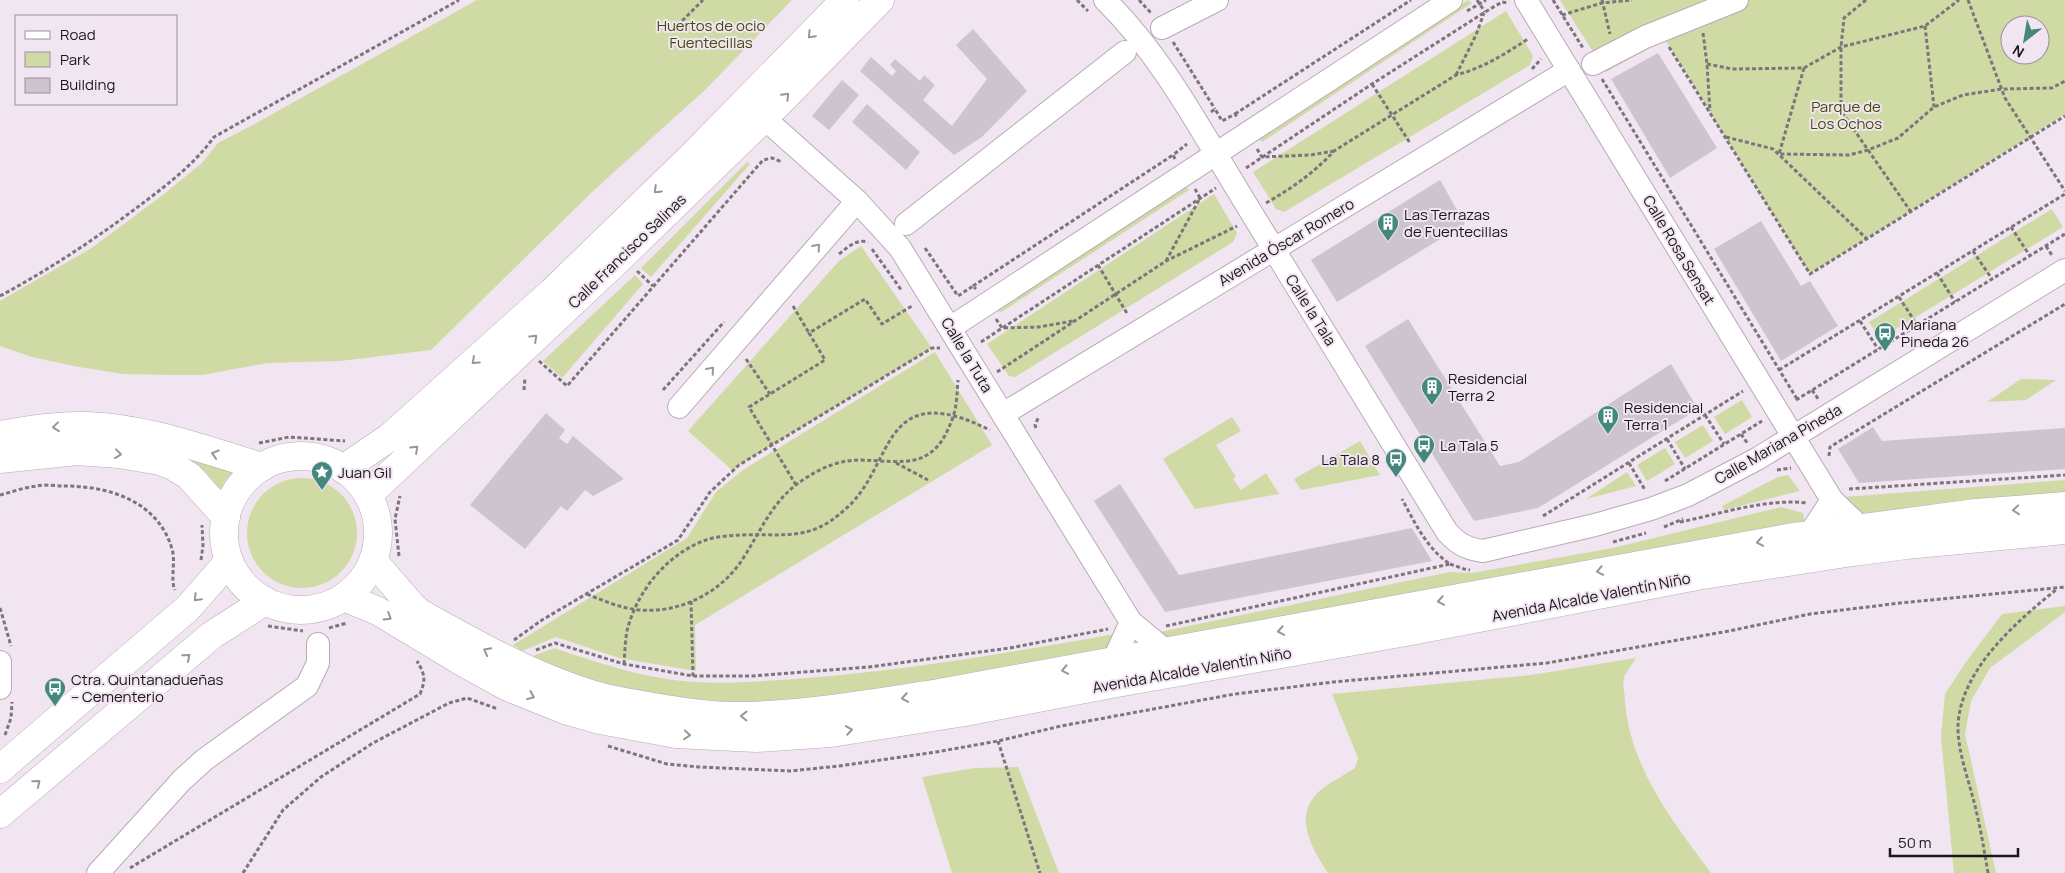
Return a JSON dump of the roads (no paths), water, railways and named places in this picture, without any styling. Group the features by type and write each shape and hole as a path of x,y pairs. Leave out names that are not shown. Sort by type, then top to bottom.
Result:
{"main road":[{"name":"Calle Francisco Salinas","path":"343,469 390,437 552,292 692,156 845,0"},
{"name":"Calle Francisco Salinas","path":"368,495 624,255 764,118 880,0"},
{"path":"0,434 68,426 108,427 166,439 262,467"},
{"path":"0,459 77,450 119,454 160,461 173,466 189,476 226,517"},
{"path":"311,457 327,461 343,469 357,481 368,495 374,511 378,528 373,561 361,581 344,597 332,604 305,610 277,606 264,601 238,577 229,561 224,532 226,517 233,497 245,480 262,467 277,460 311,457"},
{"name":"Avenida Alcalde Valentín Niño","path":"373,561 412,606 500,658 592,694 668,710 746,716 805,713 863,706 1113,661 1165,639 1645,563 1808,535 1976,513 2065,506"},
{"name":"Avenida Alcalde Valentín Niño","path":"344,597 378,611 508,687 565,710 600,720 676,734 756,738 831,733 965,712 1111,684 1430,628 1697,576 1828,555 1906,545 2065,530"},
{"path":"0,769 188,608 229,561"},
{"path":"0,814 212,635 264,601"}],"street":[{"name":"Calle la Tala","path":"1105,0 1121,15 1152,54 1447,532 1463,546"},
{"path":"1162,28 1217,0"},
{"path":"943,335 1451,0"},
{"path":"1593,64 1617,50 1737,0"},
{"name":"Calle Rosa Sensat","path":"1520,3 1569,70 1794,436 1839,492 1861,528"},
{"path":"906,224 1125,52"},
{"name":"Avenida Óscar Romero","path":"998,422 1274,250 1569,70"},
{"name":"Calle la Tuta","path":"764,118 857,201 900,248 943,335 1122,625 1165,639"},
{"path":"679,406 857,201"},
{"name":"Calle Mariana Pineda","path":"1463,546 1483,550 1595,525 1651,509 1706,486 1757,459 2065,270"},
{"path":"1808,535 1839,492"},
{"path":"1113,661 1122,625"},
{"path":"98,873 182,780 204,760 307,686 318,663 318,644"},
{"path":"0,662 0,688"}],"place":[{"name":"Las Terrazas de Fuentecillas","path":"1388,242"},
{"name":"Mariana Pineda 26","path":"1885,352"},
{"name":"Residencial Terra 2","path":"1432,406"},
{"name":"Residencial Terra 1","path":"1608,435"},
{"name":"La Tala 5","path":"1424,464"},
{"name":"La Tala 8","path":"1396,478"},
{"name":"Juan Gil","path":"322,491"},
{"name":"Ctra. Quintanadueñas – Cementerio","path":"55,707"}],"park label":[{"name":"Huertos de ocio Fuentecillas","path":"711,34"},
{"name":"Parque de Los Ochos","path":"1846,114"}]}
